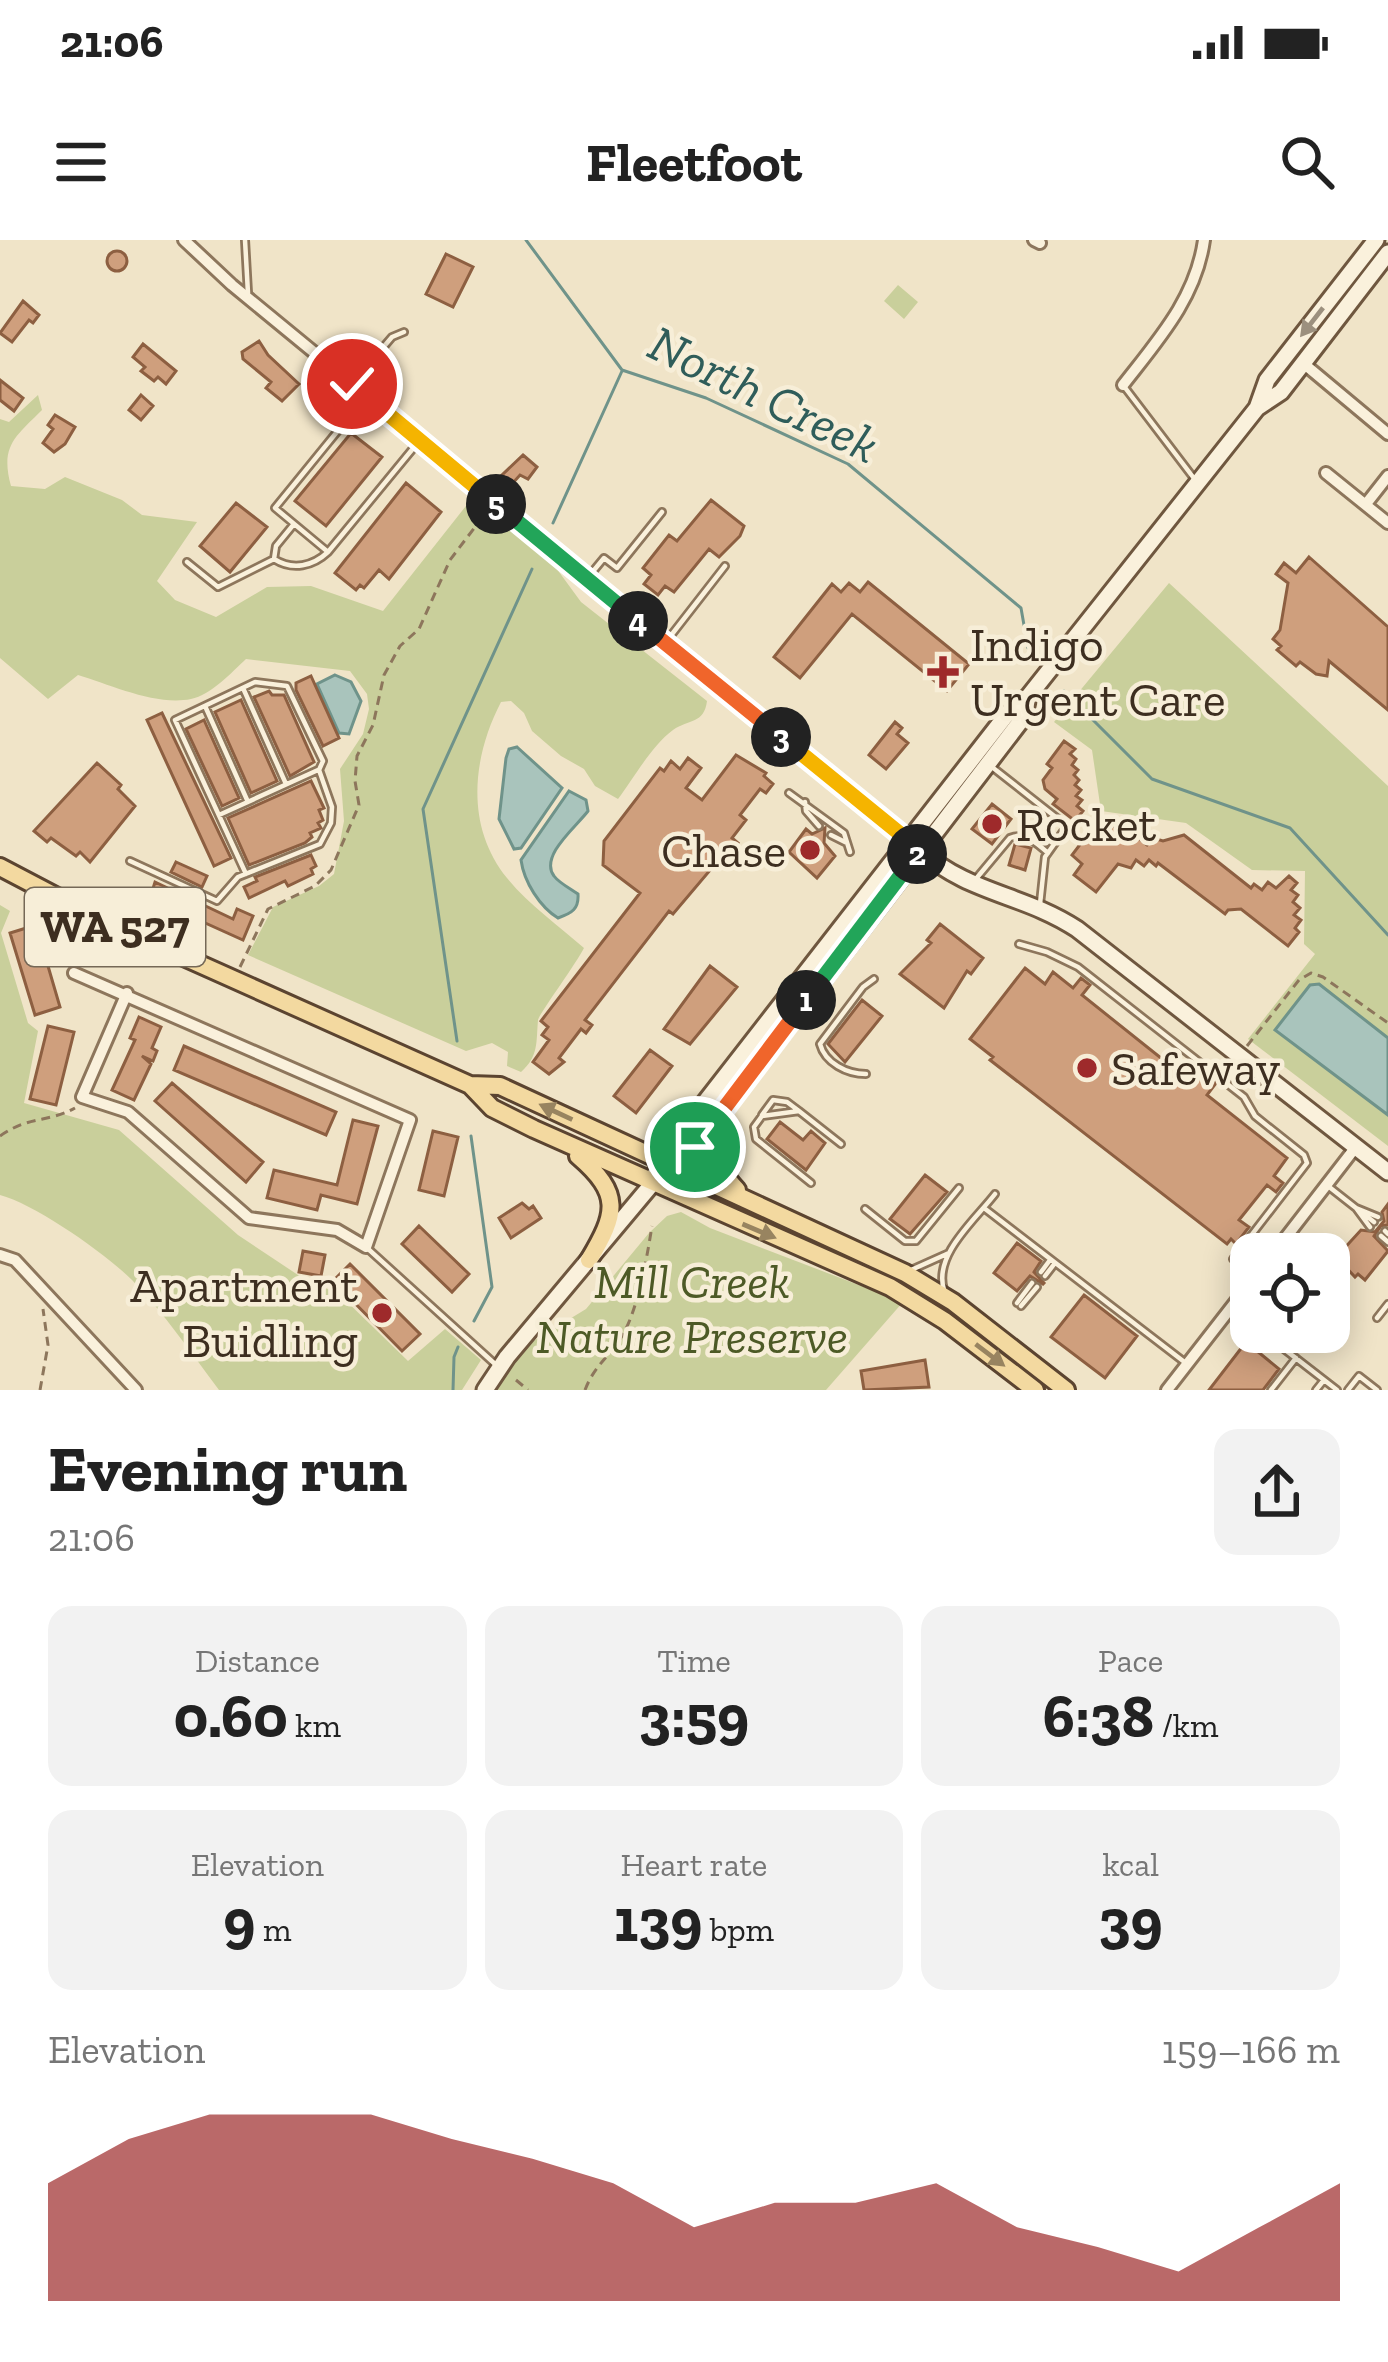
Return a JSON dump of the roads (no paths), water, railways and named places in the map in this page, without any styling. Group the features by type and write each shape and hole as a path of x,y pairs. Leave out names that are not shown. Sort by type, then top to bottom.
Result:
{"main road":[{"path":"1257,408 1267,380 1376,240"},
{"path":"669,1163 722,1111 1011,710 1028,697 1257,408 1281,392 1388,253"},
{"path":"485,1390 669,1163 914,845 988,763 1023,718 1028,697"},
{"path":"914,845 953,877 1039,908 1096,944 1388,1172"},
{"name":"WA 527","path":"0,867 101,920 470,1085 492,1108 559,1141 890,1287 945,1321 1035,1389"},
{"name":"WA 527","path":"470,1085 500,1086 904,1273 953,1303 1066,1390"},
{"path":"722,1111 711,1138 713,1159 746,1200"},
{"path":"559,1141 610,1192 609,1221 589,1260"}],"street":[{"path":"184,240 586,579 914,845"},
{"path":"1123,385 1180,310 1201,265 1204,240"},
{"path":"1304,363 1388,434"},
{"path":"1326,473 1388,523"},
{"path":"1366,504 1388,476"},
{"path":"74,973 127,993 410,1120 366,1247 338,1230 249,1218 128,1112 82,1097 127,993"},
{"path":"1289,1233 1355,1148"},
{"path":"0,1255 15,1261 136,1390"},
{"path":"1167,1390 1230,1309"}],"lane":[{"path":"245,240 249,298"},
{"path":"352,384 392,337 404,332"},
{"path":"1123,385 1197,482"},
{"path":"328,551 275,508 345,422"},
{"path":"274,559 285,565 309,565 328,551 420,440"},
{"path":"586,579 604,558 617,568 662,512"},
{"path":"274,559 277,546 294,524"},
{"path":"188,562 218,586 274,559"},
{"path":"666,643 725,566"},
{"path":"130,861 218,901 238,877 246,874 320,844 331,824 332,807 320,770 323,761 287,686 255,682 175,720 246,874"},
{"path":"243,688 286,784"},
{"path":"205,706 248,802"},
{"path":"988,763 1067,826 1048,853 1039,908"},
{"path":"219,815 320,770"},
{"path":"789,793 844,833 850,852"},
{"path":"805,802 806,811 819,826"},
{"path":"831,835 847,843"},
{"path":"971,885 1017,835 1048,853"},
{"path":"1019,944 1078,967 1244,1097 1255,1116 1304,1155 1306,1163 1253,1233"},
{"path":"866,1074 845,1071 824,1055 820,1044 863,986 874,979"},
{"path":"811,1183 756,1139 754,1127 764,1108 772,1100 787,1102 841,1144"},
{"path":"762,1116 799,1111"},
{"path":"1326,1185 1374,1222 1356,1208"},
{"path":"866,1209 904,1241 916,1241 959,1188"},
{"path":"953,1303 941,1282 949,1253 995,1194"},
{"path":"984,1208 1187,1364"},
{"path":"366,1247 500,1368"},
{"path":"904,1273 949,1253"},
{"path":"1043,1274 1053,1262"},
{"path":"1019,1305 1035,1285"},
{"path":"1377,1318 1388,1304"},
{"path":"1289,1353 1337,1390"},
{"path":"1270,1390 1296,1358"},
{"path":"1348,1390 1359,1376 1377,1390"},
{"path":"1316,1390 1324,1380"}],"water":[{"path":"335,675 351,682 361,701 349,734 339,733 317,684"},
{"path":"517,747 562,788 521,848 514,849 499,819 506,758 509,749"},
{"path":"569,791 586,800 588,811 551,860 554,876 578,894 574,910 558,918 534,893 521,860"},
{"path":"1319,984 1388,1038 1388,1115 1275,1030 1310,985"}],"waterway":[{"name":"North Creek","path":"526,240 622,370 706,398 848,464 1021,608 1028,648"},
{"path":"553,523 622,371"},
{"path":"457,1041 423,809 532,569"},
{"name":"North Creek","path":"1064,691 1152,779 1290,828 1388,935"},
{"path":"471,1136 492,1287 474,1321"},
{"path":"453,1390 458,1347"}],"place":[{"name":"Indigo Urgent Care","path":"943,672"},
{"name":"Rocket","path":"992,824"},
{"name":"Chase","path":"810,850"},
{"name":"Safeway","path":"1087,1068"},
{"name":"Apartment Buidling","path":"382,1313"}],"park label":[{"name":"Mill Creek Nature Preserve","path":"692,1308"}]}
